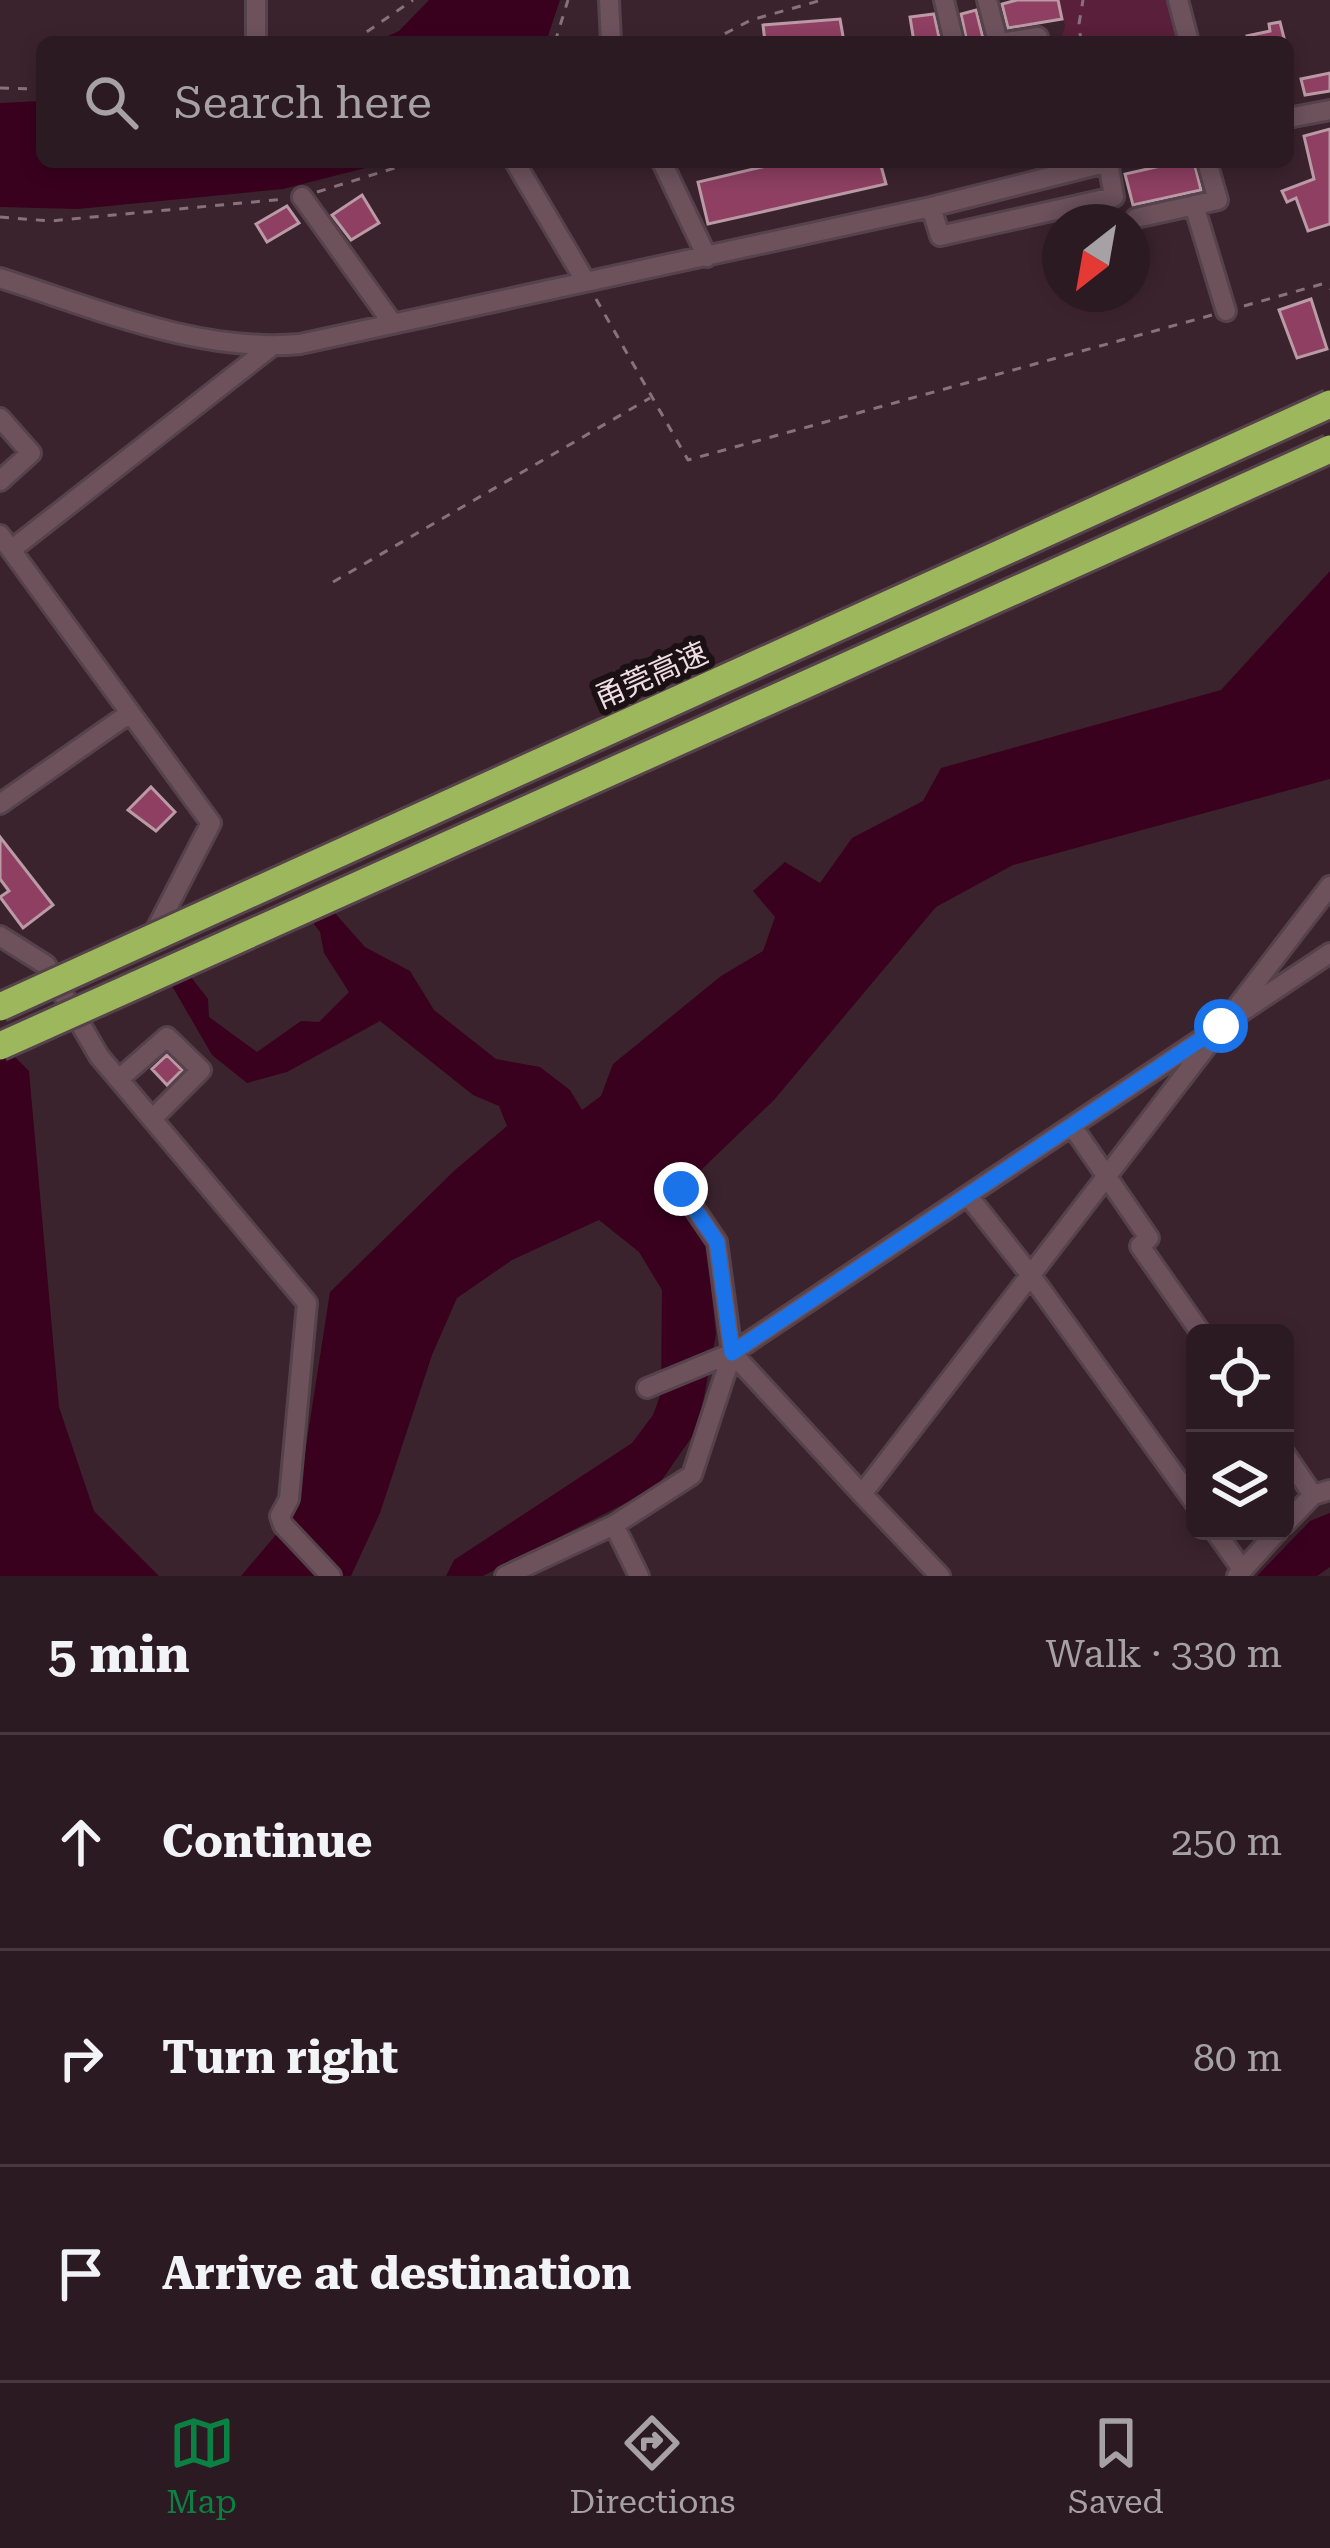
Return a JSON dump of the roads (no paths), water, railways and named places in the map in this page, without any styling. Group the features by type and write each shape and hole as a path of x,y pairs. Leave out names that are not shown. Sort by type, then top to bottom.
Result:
{"highway":[{"name":"甬莞高速","path":"0,1007 1330,404"},
{"path":"0,1046 1330,449"}],"street":[{"path":"256,0 256,36"},
{"path":"609,0 611,36"},
{"path":"944,0 953,36"},
{"path":"987,0 1000,36"},
{"path":"1178,0 1187,36"},
{"path":"1294,117 1330,110"},
{"path":"519,168 586,282"},
{"path":"665,168 707,257"},
{"path":"0,278 176,333 272,346 931,207 1063,168"},
{"path":"931,207 940,236 1114,197 1109,168"},
{"path":"1150,215 1218,200 1209,168"},
{"path":"302,197 393,324"},
{"path":"1194,205 1226,310"},
{"path":"150,941 211,824 6,543 272,346"},
{"path":"0,418 31,453 0,481"},
{"path":"0,804 130,713"},
{"path":"862,1494 1330,886"},
{"path":"0,936 46,965 99,1056 307,1303 289,1499 280,1516 331,1576"},
{"path":"652,1386 724,1357 1330,953"},
{"path":"119,1079 167,1036 201,1070 152,1119"},
{"path":"1072,1126 1149,1238 1140,1246 1195,1324"},
{"path":"505,1576 614,1525 692,1474 724,1357 717,1242 681,1189"},
{"path":"968,1196 1186,1491"},
{"path":"724,1357 940,1576"},
{"path":"1294,1463 1322,1492 1294,1515"},
{"path":"614,1525 639,1576"},
{"path":"1220,1540 1240,1572 1270,1540"}]}
